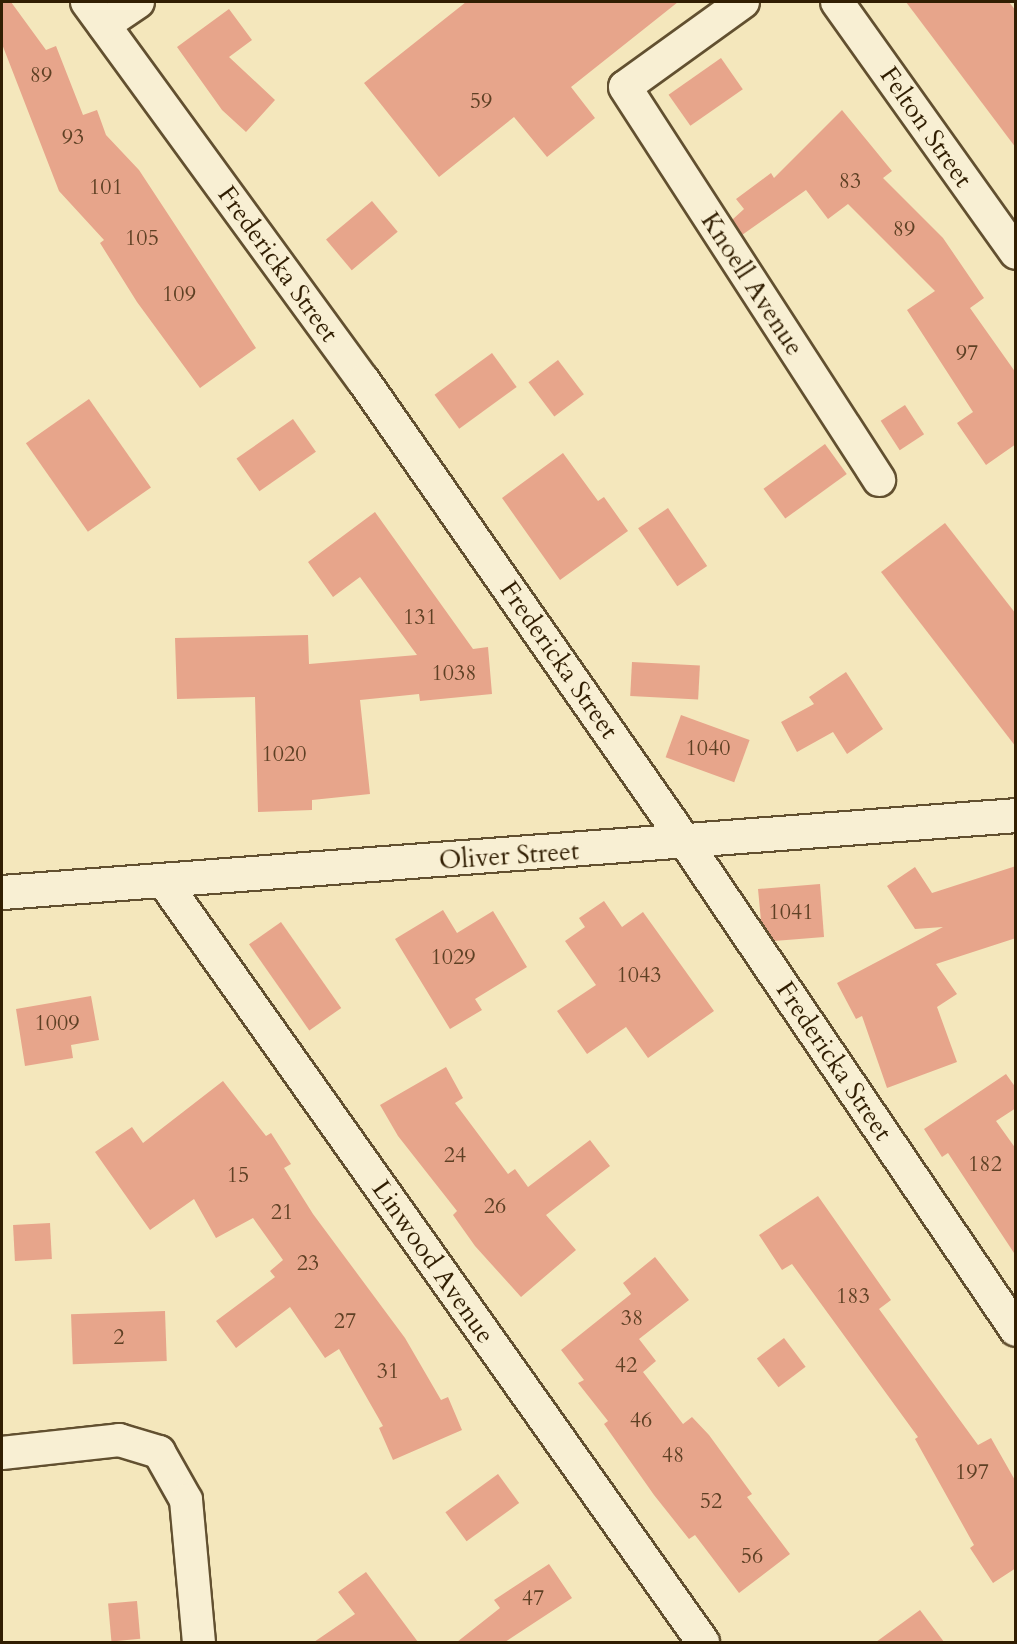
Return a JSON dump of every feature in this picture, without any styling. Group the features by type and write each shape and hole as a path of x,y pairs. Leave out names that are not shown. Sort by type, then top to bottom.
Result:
{"main road":[{"name":"Oliver Street","path":"2,892 686,843 1016,815"}],"street":[{"path":"96,13 138,2"},
{"name":"Knoell Avenue","path":"743,2 625,87 879,480"},
{"name":"Felton Street","path":"837,2 1016,253"},
{"name":"Fredericka Street","path":"96,13 363,380 686,843 1016,1330"},
{"name":"Linwood Avenue","path":"164,882 703,1642"},
{"path":"2,1453 119,1440 159,1452 186,1500 199,1642"}],"building":[{"path":"2,2 11,2 46,50 56,46 83,115 97,110 106,135 139,170 256,348 200,388 137,302 100,243 104,240 59,191 2,44"},
{"path":"466,2 678,2 571,87 595,118 547,157 514,117 439,177 364,83"},
{"path":"906,2 1009,2 1016,11 1016,148"},
{"path":"229,9 252,40 229,57 275,100 246,132 222,110 177,47"},
{"path":"721,58 743,89 690,126 669,95"},
{"path":"842,110 892,171 883,178 943,238 984,298 970,308 1016,373 1016,444 986,465 957,423 973,412 907,310 935,291 848,204 828,219 806,190 742,235 732,220 744,209 736,199 771,173 774,178"},
{"path":"372,201 398,232 352,270 326,240"},
{"path":"492,353 517,387 459,429 435,395"},
{"path":"558,360 584,394 554,417 528,382"},
{"path":"89,399 151,487 88,532 26,443"},
{"path":"905,405 924,434 900,450 881,421"},
{"path":"293,419 316,452 259,491 236,459"},
{"path":"825,444 847,474 785,519 764,489"},
{"path":"563,453 598,501 604,497 628,531 560,580 502,498"},
{"path":"668,508 707,566 677,586 638,528"},
{"path":"375,512 473,649 488,647 492,694 420,701 419,694 360,700 370,794 312,800 312,810 258,812 255,697 177,699 175,638 308,635 309,664 417,655 360,577 333,597 308,562"},
{"path":"945,523 1016,614 1016,747 881,572"},
{"path":"632,662 700,666 698,700 630,696"},
{"path":"846,672 883,729 847,754 833,732 797,752 781,722 814,704 809,697"},
{"path":"681,715 750,740 734,782 666,757"},
{"path":"1016,866 1016,938 936,964 957,994 937,1007 957,1062 887,1088 862,1016 856,1019 837,983 943,927 915,929 887,886 915,867 932,893"},
{"path":"820,884 824,937 774,941 761,921 758,889"},
{"path":"604,901 622,927 643,912 714,1011 648,1058 626,1027 587,1054 557,1011 596,985 565,941 585,927 579,918"},
{"path":"443,910 457,933 493,911 527,967 475,999 482,1010 450,1029 395,939"},
{"path":"281,922 341,1008 309,1030 249,944"},
{"path":"91,996 99,1040 71,1045 73,1058 25,1066 16,1009"},
{"path":"446,1067 463,1098 455,1103 508,1174 515,1169 528,1187 590,1140 610,1166 546,1215 576,1250 521,1297 475,1246 453,1215 457,1211 398,1136 380,1105"},
{"path":"1006,1074 1016,1088 1016,1108 996,1121 1016,1149 1016,1256 948,1153 942,1157 924,1129"},
{"path":"223,1081 266,1136 271,1133 291,1164 284,1168 313,1214 405,1338 441,1400 448,1397 462,1430 393,1460 379,1428 383,1426 339,1349 325,1358 290,1307 236,1348 216,1321 275,1277 270,1271 283,1260 253,1218 216,1238 194,1199 150,1230 95,1152 132,1127 143,1143"},
{"path":"818,1196 891,1300 879,1309 978,1445 991,1438 1016,1482 1016,1568 993,1583 970,1548 974,1545 915,1439 918,1437 792,1264 782,1270 759,1235"},
{"path":"50,1223 52,1259 15,1261 13,1225"},
{"path":"655,1257 689,1300 639,1339 656,1361 643,1372 683,1424 692,1417 709,1435 752,1494 747,1497 790,1554 739,1593 695,1535 689,1539 654,1495 604,1424 608,1421 578,1383 584,1380 561,1350 631,1294 623,1283"},
{"path":"165,1311 167,1361 73,1364 71,1314"},
{"path":"784,1338 806,1367 779,1387 757,1358"},
{"path":"498,1474 519,1503 467,1541 445,1512"},
{"path":"549,1564 572,1598 505,1642 457,1642 500,1608 494,1600"},
{"path":"366,1572 418,1642 314,1642 355,1614 338,1592"},
{"path":"137,1601 140,1639 111,1641 108,1604"},
{"path":"920,1610 944,1642 876,1642"}]}
